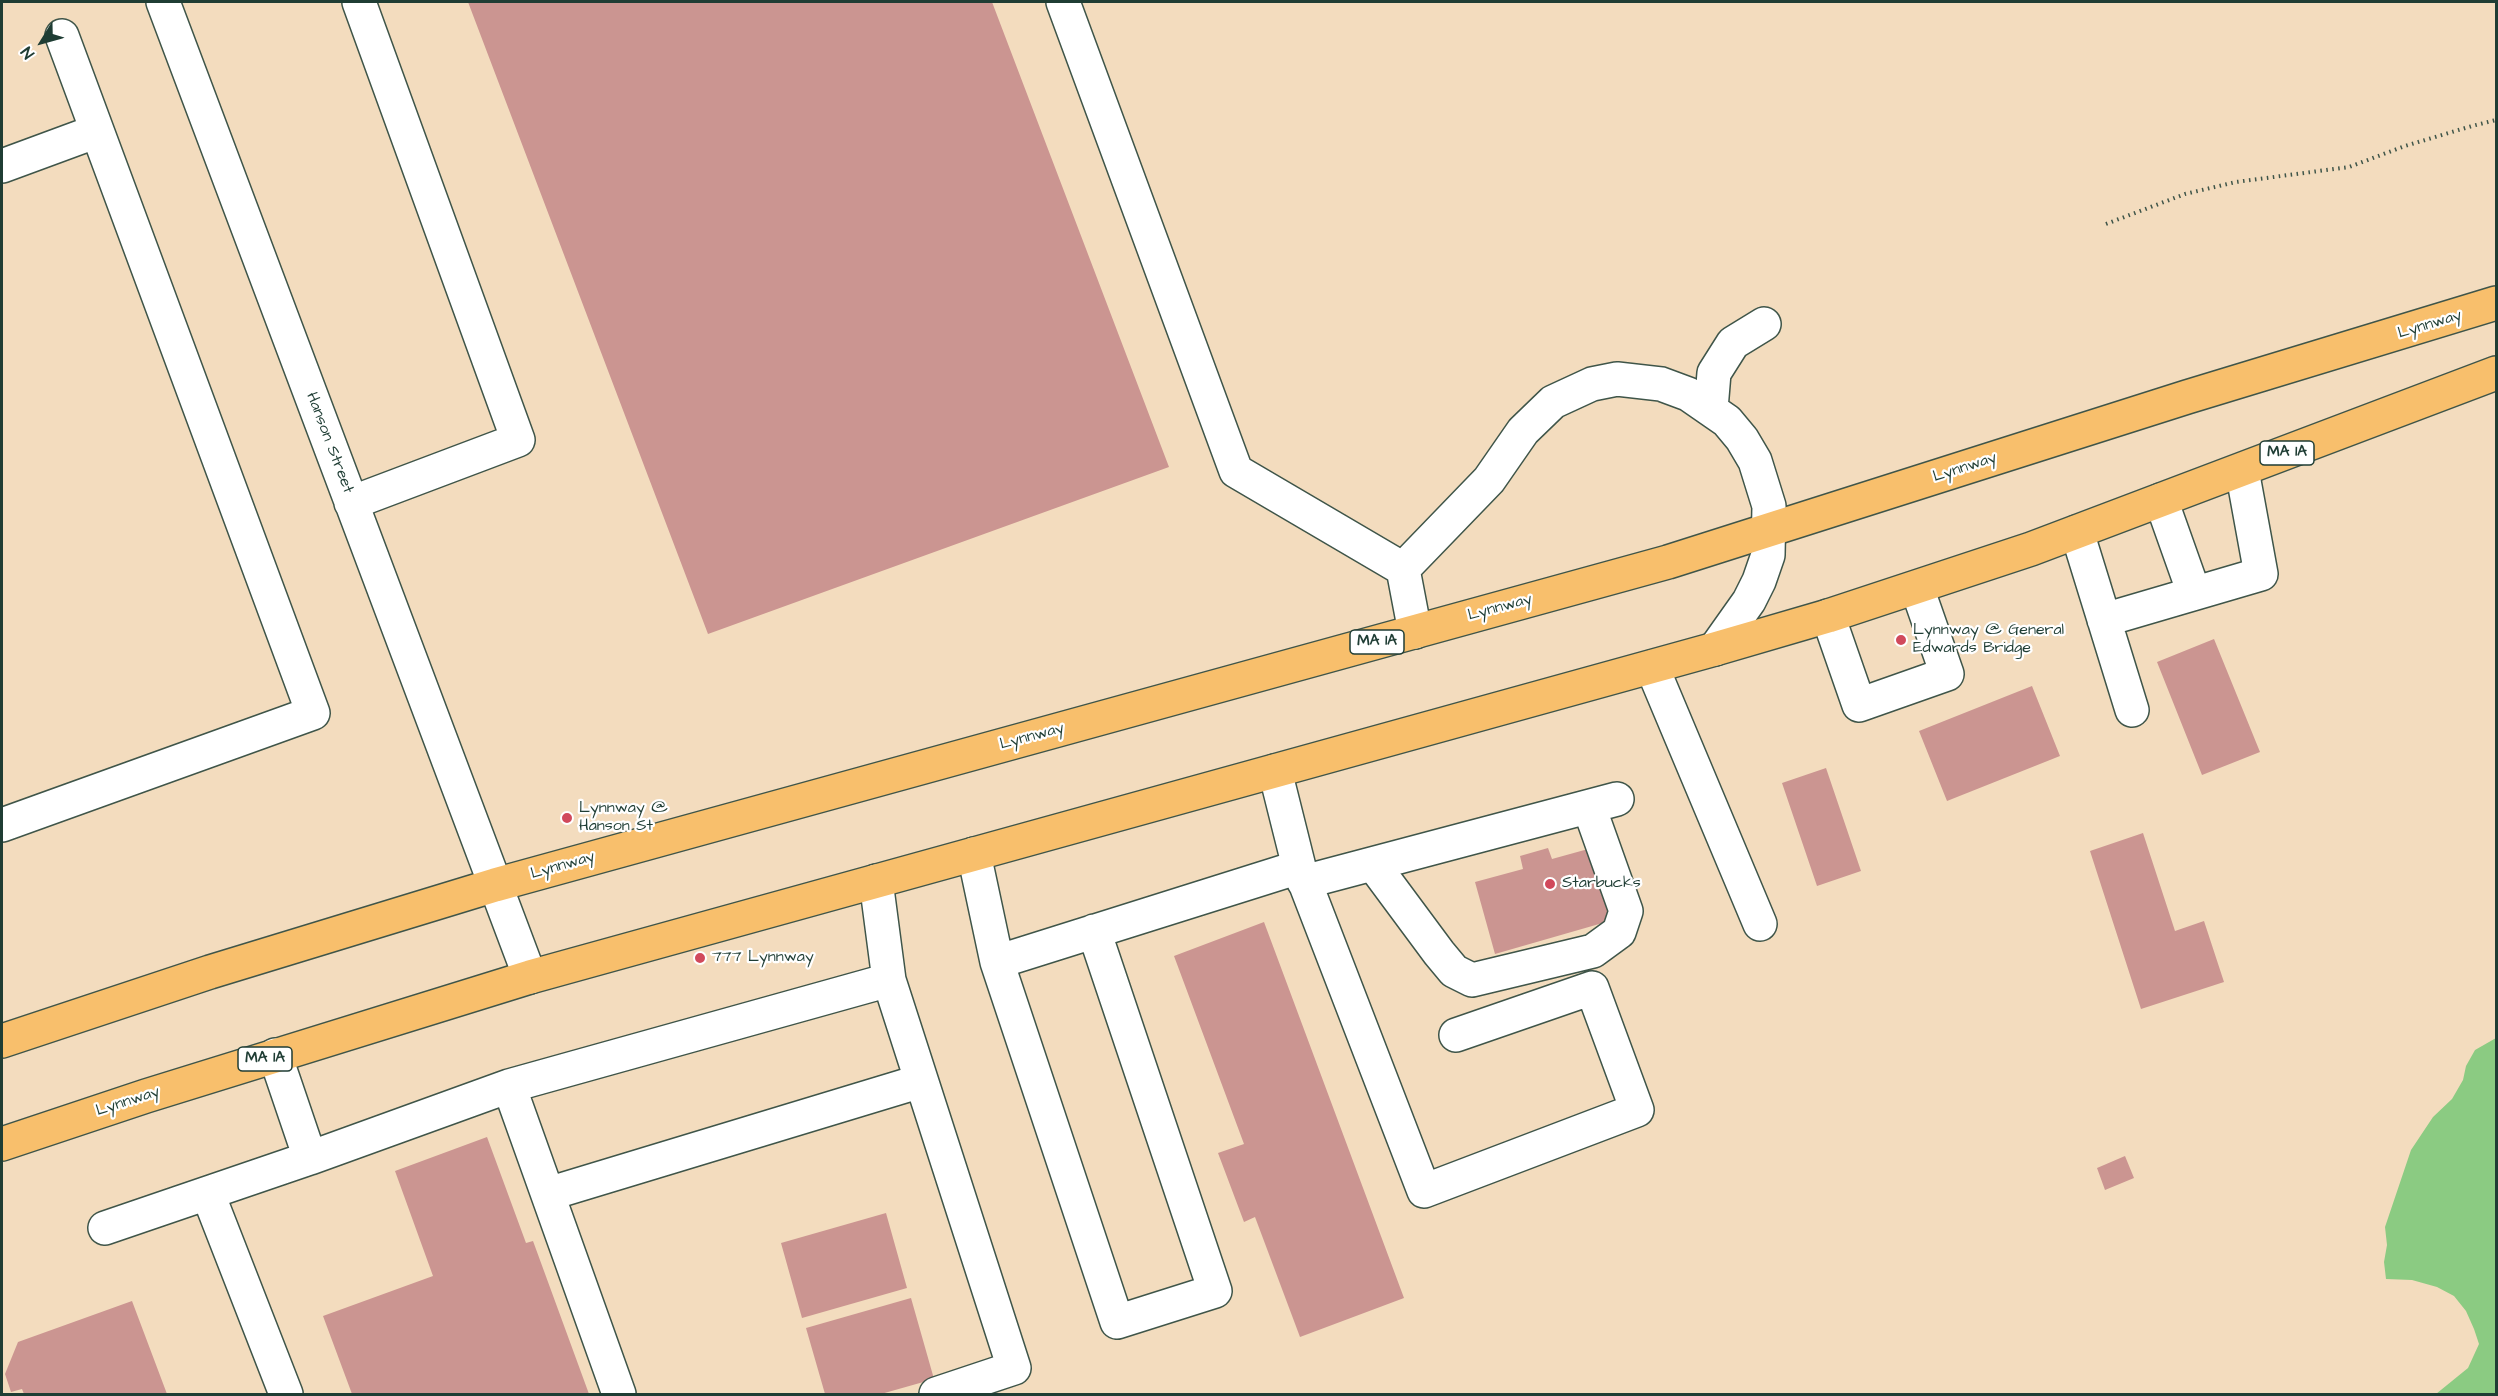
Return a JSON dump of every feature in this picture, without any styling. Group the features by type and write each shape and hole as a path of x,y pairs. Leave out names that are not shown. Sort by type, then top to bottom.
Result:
{"highway":[{"name":"Lynnway","path":"2,1041 210,972 495,885 1590,584 1769,531 2176,401 2496,303"},
{"name":"Lynnway","path":"2,1144 275,1055 530,977 1652,667 1828,616 1917,588 2078,532 2496,374"}],"street":[{"name":"Hanson Street","path":"163,2 495,885"},
{"path":"351,502 518,440 360,2"},
{"path":"1062,2 1236,471 1403,568 1415,632"},
{"path":"2,825 313,713 62,36"},
{"path":"2,166 97,131"},
{"path":"1712,409 1714,373 1720,363 1733,343 1764,324"},
{"path":"1403,568 1489,480 1524,431 1553,402 1570,392 1592,384 1617,379 1661,384 1688,394 1712,409 1742,439 1755,461 1769,506 1768,555 1759,581 1749,601 1715,649"},
{"path":"2104,620 2261,574 2242,470"},
{"path":"2161,500 2194,593"},
{"path":"2078,532 2132,710"},
{"path":"1828,616 1859,705 1947,674 1917,588"},
{"path":"1652,667 1760,924"},
{"path":"1275,771 1301,875 1424,1191 1637,1110 1592,988 1456,1035"},
{"path":"997,962 1094,931 1301,875 1372,864 1603,803 1626,911 1619,932 1593,951 1472,980 1454,971 1372,864"},
{"path":"974,854 997,962 1117,1322 1215,1291 1094,931"},
{"path":"876,881 889,980 1014,1368 936,1395"},
{"path":"495,885 530,977"},
{"path":"105,1228 208,1194 509,1086 889,980"},
{"path":"275,1055 310,1158"},
{"path":"548,1194 921,1081"},
{"path":"509,1086 619,1395"},
{"path":"208,1194 286,1395"}],"path":[{"path":"2106,224 2185,194 2236,182 2349,167 2405,146 2496,120"}],"green space":[{"path":"2496,1038 2496,1394 2436,1394 2468,1368 2479,1344 2466,1311 2454,1296 2437,1287 2412,1280 2386,1279 2385,1227 2411,1150 2433,1117 2452,1099 2463,1080 2466,1066 2475,1050"}],"building":[{"path":"468,2 992,2 1169,467 708,634"},
{"path":"2214,639 2260,752 2202,775 2157,662"},
{"path":"2032,686 2060,756 1947,801 1919,731"},
{"path":"1826,768 1861,871 1817,886 1782,783"},
{"path":"2143,833 2175,931 2204,921 2224,982 2141,1009 2090,851"},
{"path":"1599,846 1620,918 1495,954 1475,882 1523,869 1520,856 1548,848 1552,859"},
{"path":"1264,922 1404,1298 1300,1337 1255,1217 1244,1222 1218,1153 1244,1144 1174,956"},
{"path":"487,1137 526,1243 533,1241 589,1394 352,1394 323,1316 433,1276 395,1171"},
{"path":"2125,1156 2134,1178 2105,1190 2097,1168"},
{"path":"886,1213 907,1288 802,1318 781,1243"},
{"path":"911,1298 934,1379 881,1394 825,1394 806,1328"},
{"path":"132,1301 167,1394 24,1394 22,1389 11,1392 5,1374 18,1342"}],"place":[{"name":"Lynnway @ General Edwards Bridge","path":"1901,640"},
{"name":"Lynnway @ Hanson St","path":"567,818"},
{"name":"Starbucks","path":"1550,884"},
{"name":"777 Lynnway","path":"700,958"}]}
